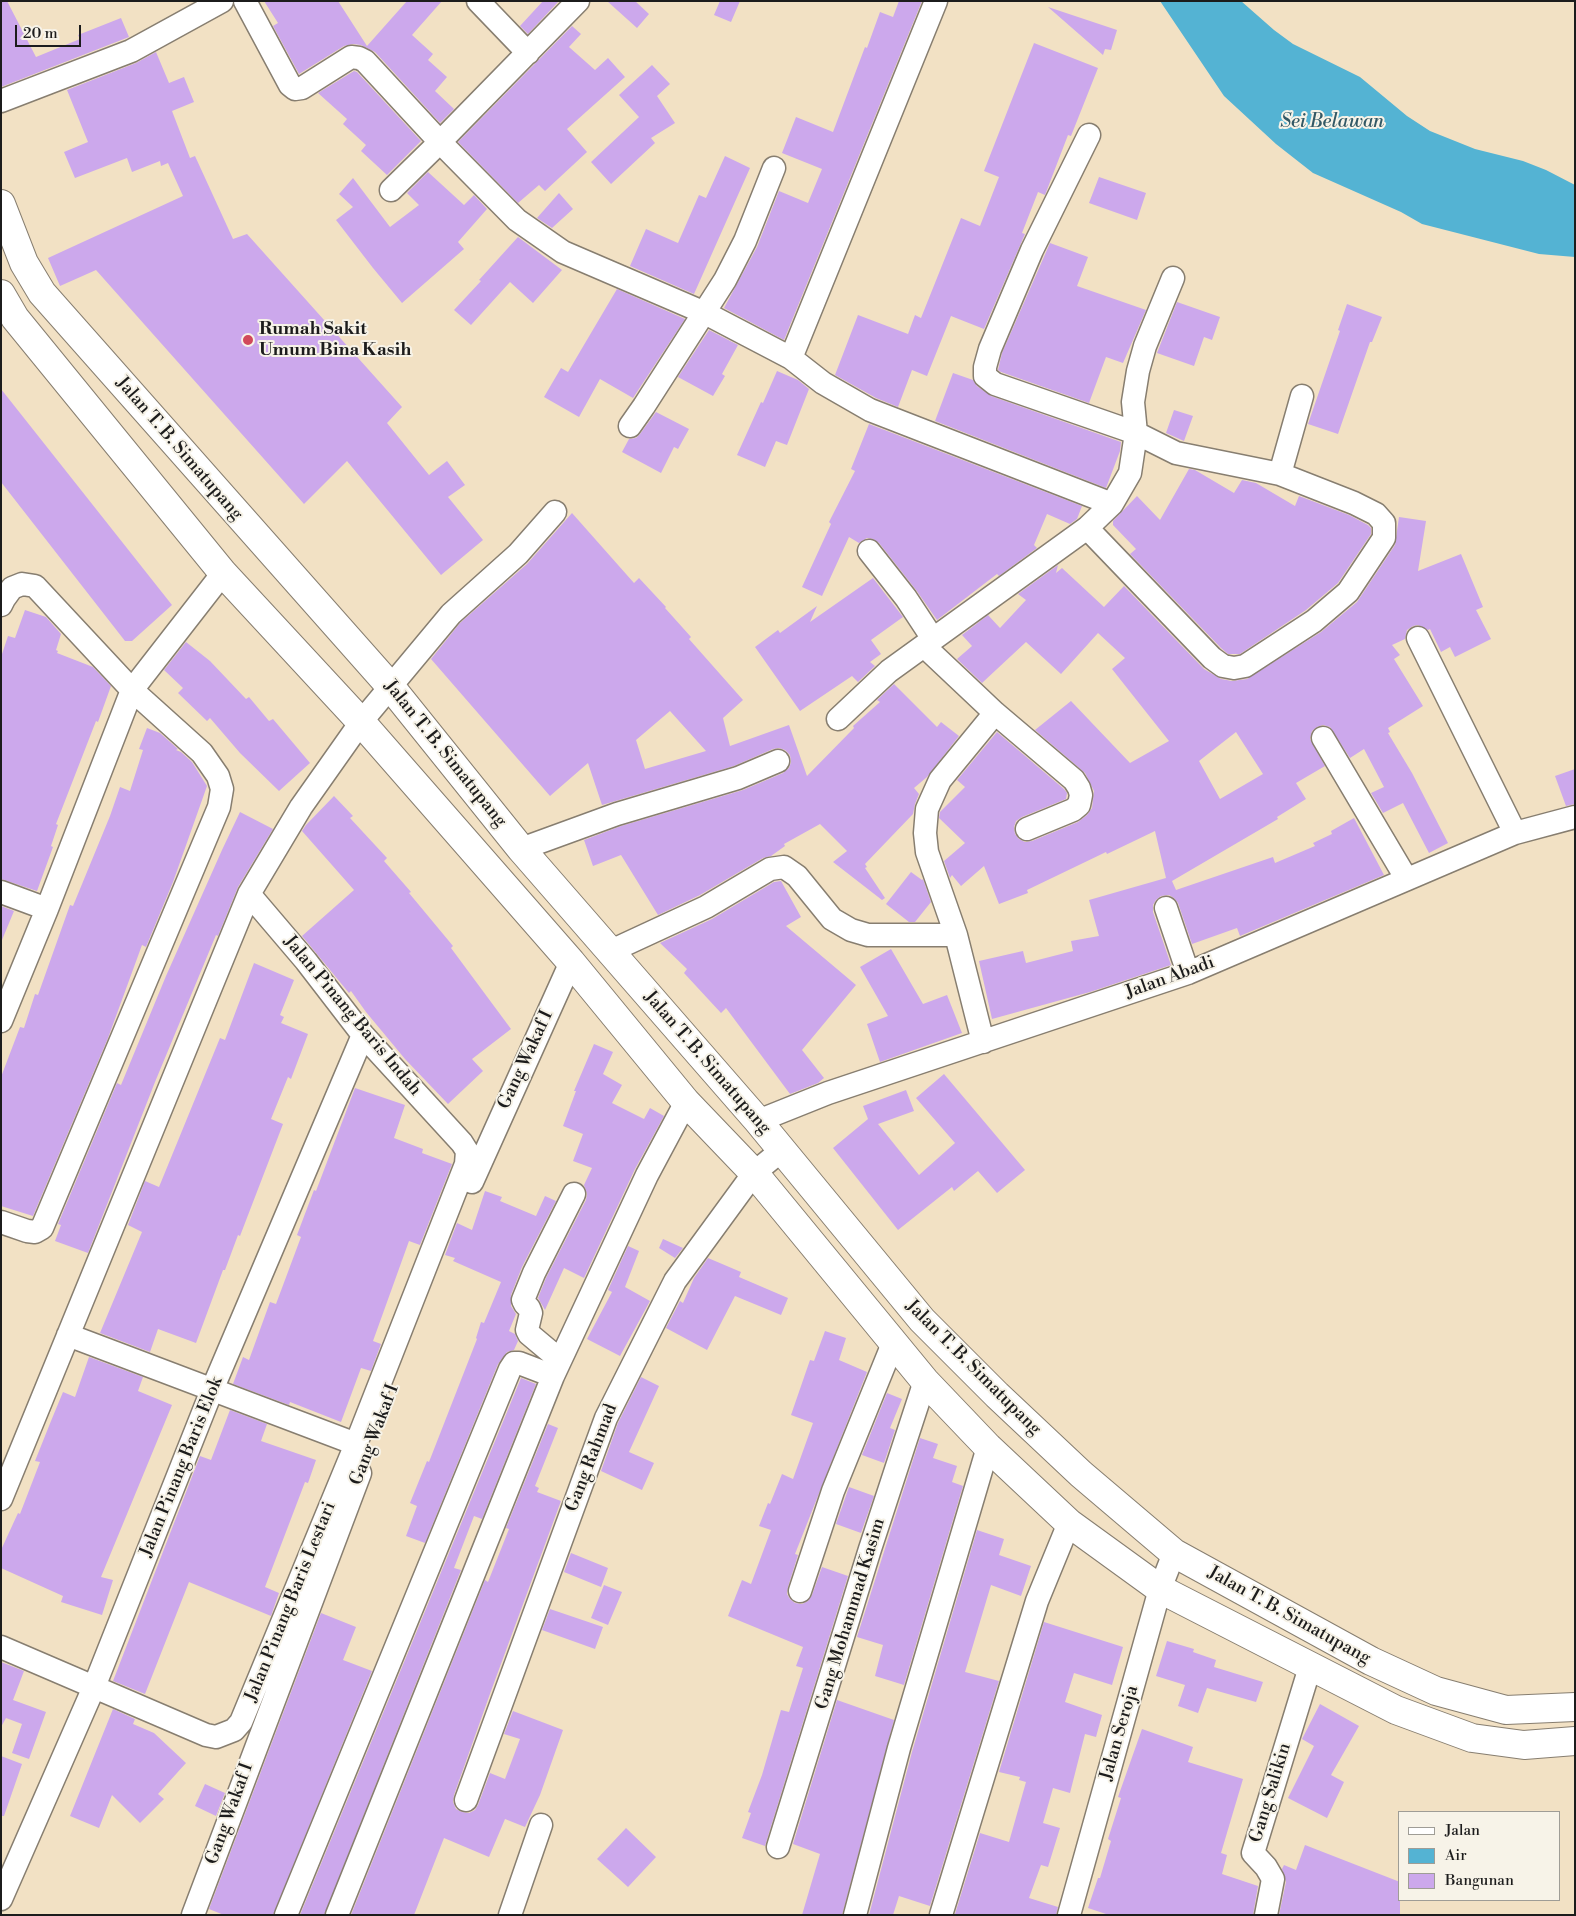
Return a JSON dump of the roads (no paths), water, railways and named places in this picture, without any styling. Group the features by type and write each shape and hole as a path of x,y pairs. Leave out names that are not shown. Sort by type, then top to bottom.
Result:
{"main road":[{"name":"Jalan T. B. Simatupang","path":"1,204 24,263 42,293 390,686 521,849 758,1121 922,1320 997,1395 1081,1474 1174,1553 1371,1661 1436,1691 1506,1710 1575,1707"},
{"name":"Jalan T. B. Simatupang","path":"1,294 15,318 223,573 361,722 571,962 686,1102 754,1173 925,1381 988,1448 1069,1523 1160,1589 1396,1710 1472,1738 1524,1745 1575,1741"}],"street":[{"path":"1,101 131,51 222,1"},
{"path":"245,1 290,85 294,89 302,88 351,58 359,58 365,61 440,142 517,220 563,252 705,312 791,358 823,383 870,410 1112,504"},
{"path":"478,1 528,53"},
{"path":"391,190 578,1"},
{"path":"791,358 936,1"},
{"path":"1087,528 1212,658 1223,666 1234,668 1245,666 1314,621 1348,592 1384,538 1384,523 1376,514 1354,503 1280,474 1176,454 1136,433 995,384 985,376 985,367 990,349 1032,250 1089,135"},
{"path":"630,426 725,280 745,241 774,168"},
{"path":"838,719 889,671 1087,528 1112,504 1130,473 1136,433 1133,402 1138,371 1173,278"},
{"path":"1280,474 1302,396"},
{"path":"1,1499 249,894 301,807 361,722 451,614 518,554 555,512"},
{"path":"869,552 906,598 928,643 995,713 1074,780 1079,788 1081,795 1079,805 1073,810 1027,829"},
{"path":"1,1021 47,909 132,690 223,573"},
{"path":"1,606 12,588 22,584 35,586 132,690 202,753 218,776 222,789 219,807 42,1228 35,1232 28,1231 1,1222"},
{"path":"1418,638 1515,833"},
{"path":"983,1042 956,935 928,852 925,832 927,809 940,780 995,713"},
{"path":"1323,738 1406,878"},
{"path":"521,849 601,820 738,778 778,761"},
{"name":"Jalan Abadi","path":"758,1121 828,1094 1188,973 1406,878 1515,833 1575,817"},
{"path":"611,951 706,907 770,869 784,867 797,876 832,919 851,930 868,935 956,935"},
{"path":"1,892 47,909"},
{"name":"Jalan Pinang Baris Indah","path":"249,894 306,962 363,1035 462,1143 467,1151 466,1164"},
{"path":"1166,908 1188,973"},
{"name":"Gang Wakaf I","path":"193,1915 479,1163 571,962"},
{"name":"Jalan Pinang Baris Elok","path":"1,1899 94,1687 212,1390 363,1035"},
{"path":"337,1915 557,1368 647,1175 686,1102"},
{"name":"Gang Rahmad","path":"466,1800 606,1418 675,1280 754,1173 782,1150"},
{"name":"Jalan Pinang Baris Lestari","path":"94,1687 206,1735 216,1737 234,1730 241,1722 356,1444 466,1164"},
{"path":"557,1368 529,1334 527,1330 531,1313 523,1300 534,1273 574,1194"},
{"path":"68,1334 356,1444"},
{"path":"800,1591 833,1492 894,1341"},
{"path":"286,1915 510,1369 514,1363 557,1368"},
{"name":"Gang Mohammad Kasim","path":"778,1847 870,1549 925,1381"},
{"path":"856,1915 899,1748 988,1448"},
{"path":"941,1915 1037,1601 1069,1523"},
{"name":"Jalan Seroja","path":"1069,1915 1160,1589 1174,1553"},
{"path":"1,1647 94,1687"},
{"name":"Gang Salikin","path":"1266,1915 1273,1879 1266,1867 1253,1853 1310,1666"},
{"path":"510,1915 541,1825"}],"water":[{"name":"Sei Belawan","path":"1160,1 1241,1 1293,44 1360,77 1407,116 1430,131 1475,149 1523,161 1575,185 1575,257 1539,254 1422,224 1401,212 1313,173 1276,144 1224,96"}],"place":[{"name":"Rumah Sakit Umum Bina Kasih","path":"248,340"}]}
